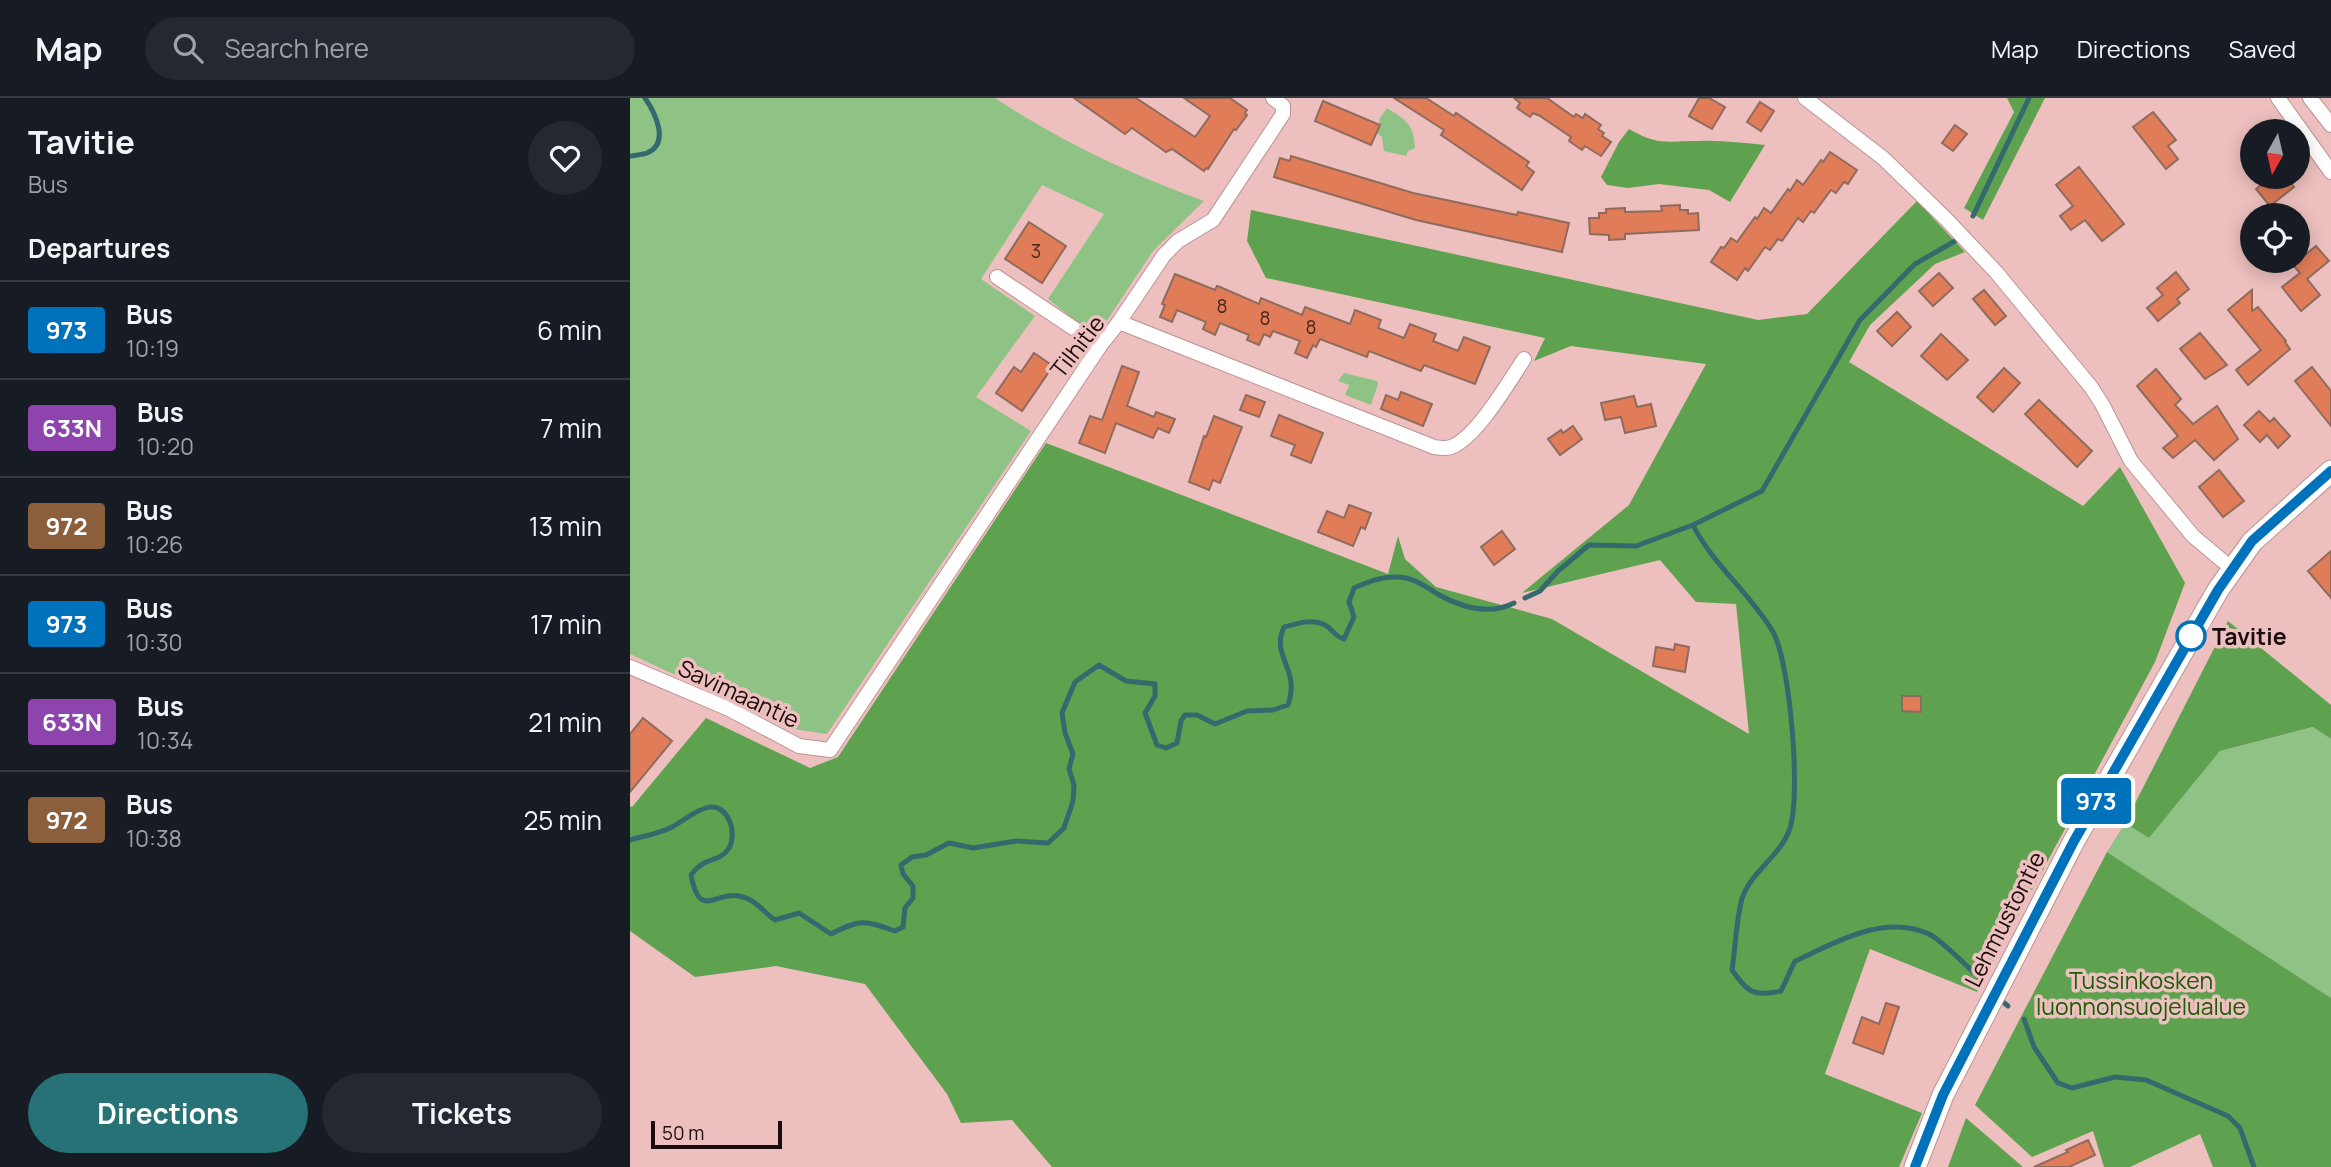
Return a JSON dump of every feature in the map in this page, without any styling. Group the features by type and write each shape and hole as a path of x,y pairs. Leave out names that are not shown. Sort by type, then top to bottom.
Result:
{"main road":[{"name":"Lehmustontie","path":"1915,1167 1943,1095 2074,841 2231,568 2252,541 2331,471"}],"street":[{"path":"1119,322 1164,255 1178,241 1213,220 1283,114 1283,106 1273,98"},
{"path":"1805,98 1884,158 1993,268 2091,387 2131,461 2193,536 2231,568"},
{"path":"2278,98 2331,172"},
{"path":"2310,98 2331,124"},
{"path":"997,277 1100,346"},
{"name":"Tilhitie","path":"830,750 1100,346 1119,322 1424,443 1448,449 1459,443 1485,415 1524,359"},
{"name":"Savimaantie","path":"630,667 729,709 799,746 830,750"}],"green space":[{"path":"630,98 995,98 1096,155 1149,180 1204,201 1153,251 1096,337 1048,299 1104,214 1042,185 981,279 1035,316 976,397 1031,431 827,734 793,729 630,654"},
{"path":"2007,98 2045,98 1983,220 1964,208 2014,112"},
{"path":"1387,108 1404,120 1413,133 1415,148 1408,151 1406,156 1384,151 1382,137 1377,133 1380,118"},
{"path":"1629,129 1648,138 1663,141 1765,145 1730,202 1709,190 1659,184 1628,188 1607,185 1601,177"},
{"path":"1917,201 1965,252 1935,264 1870,325 1849,362 2083,506 2120,467 2185,583 2155,662 1977,992 1870,949 1825,1074 1922,1113 1899,1167 1052,1167 1012,1120 961,1123 947,1094 865,984 776,966 695,977 630,931 630,806 632,807 706,718 810,768 838,757 1046,443 1388,574 1398,536 1405,559 1436,587 1552,619 1749,734 1736,604 1696,602 1660,560 1522,593 1629,505 1706,364 1571,346 1534,361 1545,338 1266,278 1247,241 1251,210 1758,320 1807,314"},
{"path":"1344,373 1377,381 1371,405 1345,395 1349,385 1338,381"},
{"path":"2228,621 2331,705 2331,739 2313,727 2220,751 2149,838 2125,823"},
{"path":"2314,727 2331,739 2331,998 2107,852 2125,823 2149,838 2220,751"},
{"name":"Tussinkosken luonnonsuojelualue","path":"2107,852 2331,998 2331,1167 2213,1167 2200,1134 2130,1167 2104,1167 2093,1131 2032,1157 1975,1105"},
{"path":"1966,1118 2023,1167 1948,1167"}],"building":[{"path":"1074,98 1136,98 1195,137 1210,116 1184,98 1230,98 1247,110 1247,115 1204,171 1172,149 1166,152 1132,128 1125,134"},
{"path":"1394,98 1426,98 1454,116 1456,113 1529,162 1526,166 1534,172 1522,190 1441,135 1444,130"},
{"path":"1514,98 1547,98 1574,117 1576,114 1583,118 1585,114 1601,125 1598,129 1604,133 1602,136 1611,142 1601,156 1585,146 1582,150 1569,141 1571,137 1540,116 1533,113 1530,117 1517,108 1520,103"},
{"path":"1699,98 1709,98 1725,107 1712,129 1689,116"},
{"path":"1323,101 1380,125 1371,145 1315,121"},
{"path":"1760,102 1774,111 1761,131 1747,122"},
{"path":"2153,112 2176,140 2168,146 2178,159 2166,169 2133,127"},
{"path":"1955,125 1967,134 1953,151 1942,143"},
{"path":"1830,152 1857,170 1848,184 1844,182 1836,193 1831,190 1814,213 1811,211 1803,222 1798,218 1782,241 1778,239 1770,250 1765,247 1748,271 1745,268 1737,280 1711,262 1731,238 1737,242 1764,208 1771,213 1797,180 1803,185"},
{"path":"1291,156 1413,193 1569,223 1562,252 1416,220 1274,177 1280,158 1290,161"},
{"path":"2079,167 2124,224 2102,241 2085,220 2071,230 2060,216 2073,206 2056,185"},
{"path":"2256,189 2291,189 2274,203 2268,203"},
{"path":"1680,205 1680,210 1688,210 1688,214 1698,213 1699,230 1625,234 1625,239 1609,240 1609,235 1590,234 1589,218 1599,218 1599,213 1606,213 1606,209 1625,208 1625,212 1662,211 1661,206"},
{"path":"1029,222 1066,246 1042,283 1005,259"},
{"path":"2316,246 2329,261 2307,279 2320,295 2301,311 2282,287 2300,273 2310,273 2310,251"},
{"path":"2176,272 2189,289 2177,299 2180,303 2158,321 2147,308 2163,295 2157,288"},
{"path":"1939,273 1953,288 1933,306 1919,291"},
{"path":"1175,274 1215,290 1217,286 1220,287 1259,304 1261,298 1302,315 1305,307 1350,324 1355,310 1381,320 1378,328 1404,338 1410,324 1436,334 1433,341 1458,351 1464,337 1490,347 1475,384 1424,365 1421,371 1369,351 1367,357 1320,339 1316,347 1313,345 1307,358 1295,353 1300,341 1273,331 1270,337 1264,334 1259,345 1247,340 1249,335 1220,323 1215,335 1203,329 1206,322 1177,310 1172,322 1160,317 1165,305 1162,304"},
{"path":"1984,290 2006,316 1995,325 1973,299"},
{"path":"2252,290 2252,311 2258,307 2290,349 2248,385 2236,370 2261,350 2228,310"},
{"path":"1897,312 1911,327 1892,346 1877,331"},
{"path":"2200,333 2227,365 2205,379 2180,349"},
{"path":"1941,334 1968,360 1947,380 1921,356"},
{"path":"1034,353 1053,366 1022,411 996,393 1014,367 1021,372"},
{"path":"1122,366 1139,372 1127,406 1154,417 1156,412 1175,419 1169,433 1158,428 1153,438 1116,423 1105,453 1079,443 1090,416 1102,420"},
{"path":"2312,367 2331,391 2331,426 2295,381"},
{"path":"2004,368 2020,383 1993,412 1977,397"},
{"path":"2156,369 2181,399 2175,405 2193,424 2217,406 2238,439 2214,460 2195,440 2173,458 2163,448 2178,436 2137,386"},
{"path":"1401,392 1432,404 1423,426 1381,409 1386,395 1398,400"},
{"path":"1246,395 1265,402 1259,417 1240,410"},
{"path":"1634,396 1637,407 1651,404 1656,426 1625,433 1621,417 1605,420 1601,403"},
{"path":"2039,400 2092,451 2077,467 2025,414"},
{"path":"2259,411 2270,422 2274,418 2290,436 2278,448 2267,435 2260,442 2244,425"},
{"path":"1279,415 1323,433 1311,463 1291,455 1295,445 1271,436"},
{"path":"1214,416 1242,427 1220,483 1213,480 1209,490 1189,482 1204,436 1206,437"},
{"path":"1573,426 1582,439 1560,455 1548,439"},
{"path":"2219,470 2244,501 2223,517 2199,487"},
{"path":"1349,505 1371,513 1365,529 1361,527 1353,546 1318,532 1327,511 1344,518"},
{"path":"1502,531 1515,549 1494,565 1481,547"},
{"path":"2331,551 2331,598 2308,571"},
{"path":"1675,644 1689,647 1685,672 1653,666 1656,647 1674,650"},
{"path":"1902,696 1921,696 1921,712 1902,711"},
{"path":"643,718 672,741 630,792 630,734"},
{"path":"1886,1003 1899,1007 1883,1054 1853,1043 1862,1017 1879,1024"},
{"path":"2088,1140 2095,1155 2069,1167 2034,1167 2068,1152 2066,1150"}],"waterway":[{"path":"630,156 647,153 658,142 658,127 645,98"},
{"path":"1973,216 2029,98"},
{"path":"1525,598 1540,591 1558,571 1589,545 1636,546 1693,525 1762,491 1860,320 1915,264 1955,241"},
{"path":"1693,525 1711,553 1754,604 1773,632 1784,671 1792,731 1794,791 1789,831 1743,896 1732,970 1752,991 1781,991 1795,961 1860,933 1895,927 1912,928 1935,937 1982,980"},
{"path":"630,840 672,827 702,809 717,808 730,822 732,839 725,853 701,865 691,875 695,889 704,901 739,896 754,903 775,920 799,913 831,934 862,923 895,931 903,927 905,908 913,898 913,886 903,874 901,865 912,857 926,855 949,843 973,848 1016,841 1048,843 1064,828 1073,801 1074,785 1069,769 1073,754 1065,733 1062,713 1075,682 1099,665 1126,681 1155,684 1155,696 1145,713 1157,745 1166,748 1177,743 1181,721 1185,715 1197,715 1215,724 1247,711 1273,710 1288,705 1291,682 1281,646 1284,627 1315,622 1328,627 1344,639 1354,617 1349,602 1354,588 1380,578 1403,577 1468,607 1496,609 1514,603"},
{"path":"2003,1002 2008,1006"},
{"path":"2024,1019 2034,1047 2058,1083 2072,1088 2115,1077 2146,1080 2228,1116 2240,1128 2254,1167"}],"bus line":[{"name":"973","path":"1915,1167 1943,1095 2074,841 2231,568 2252,541 2331,471"}],"place":[{"name":"Tavitie","path":"2191,636"}]}
